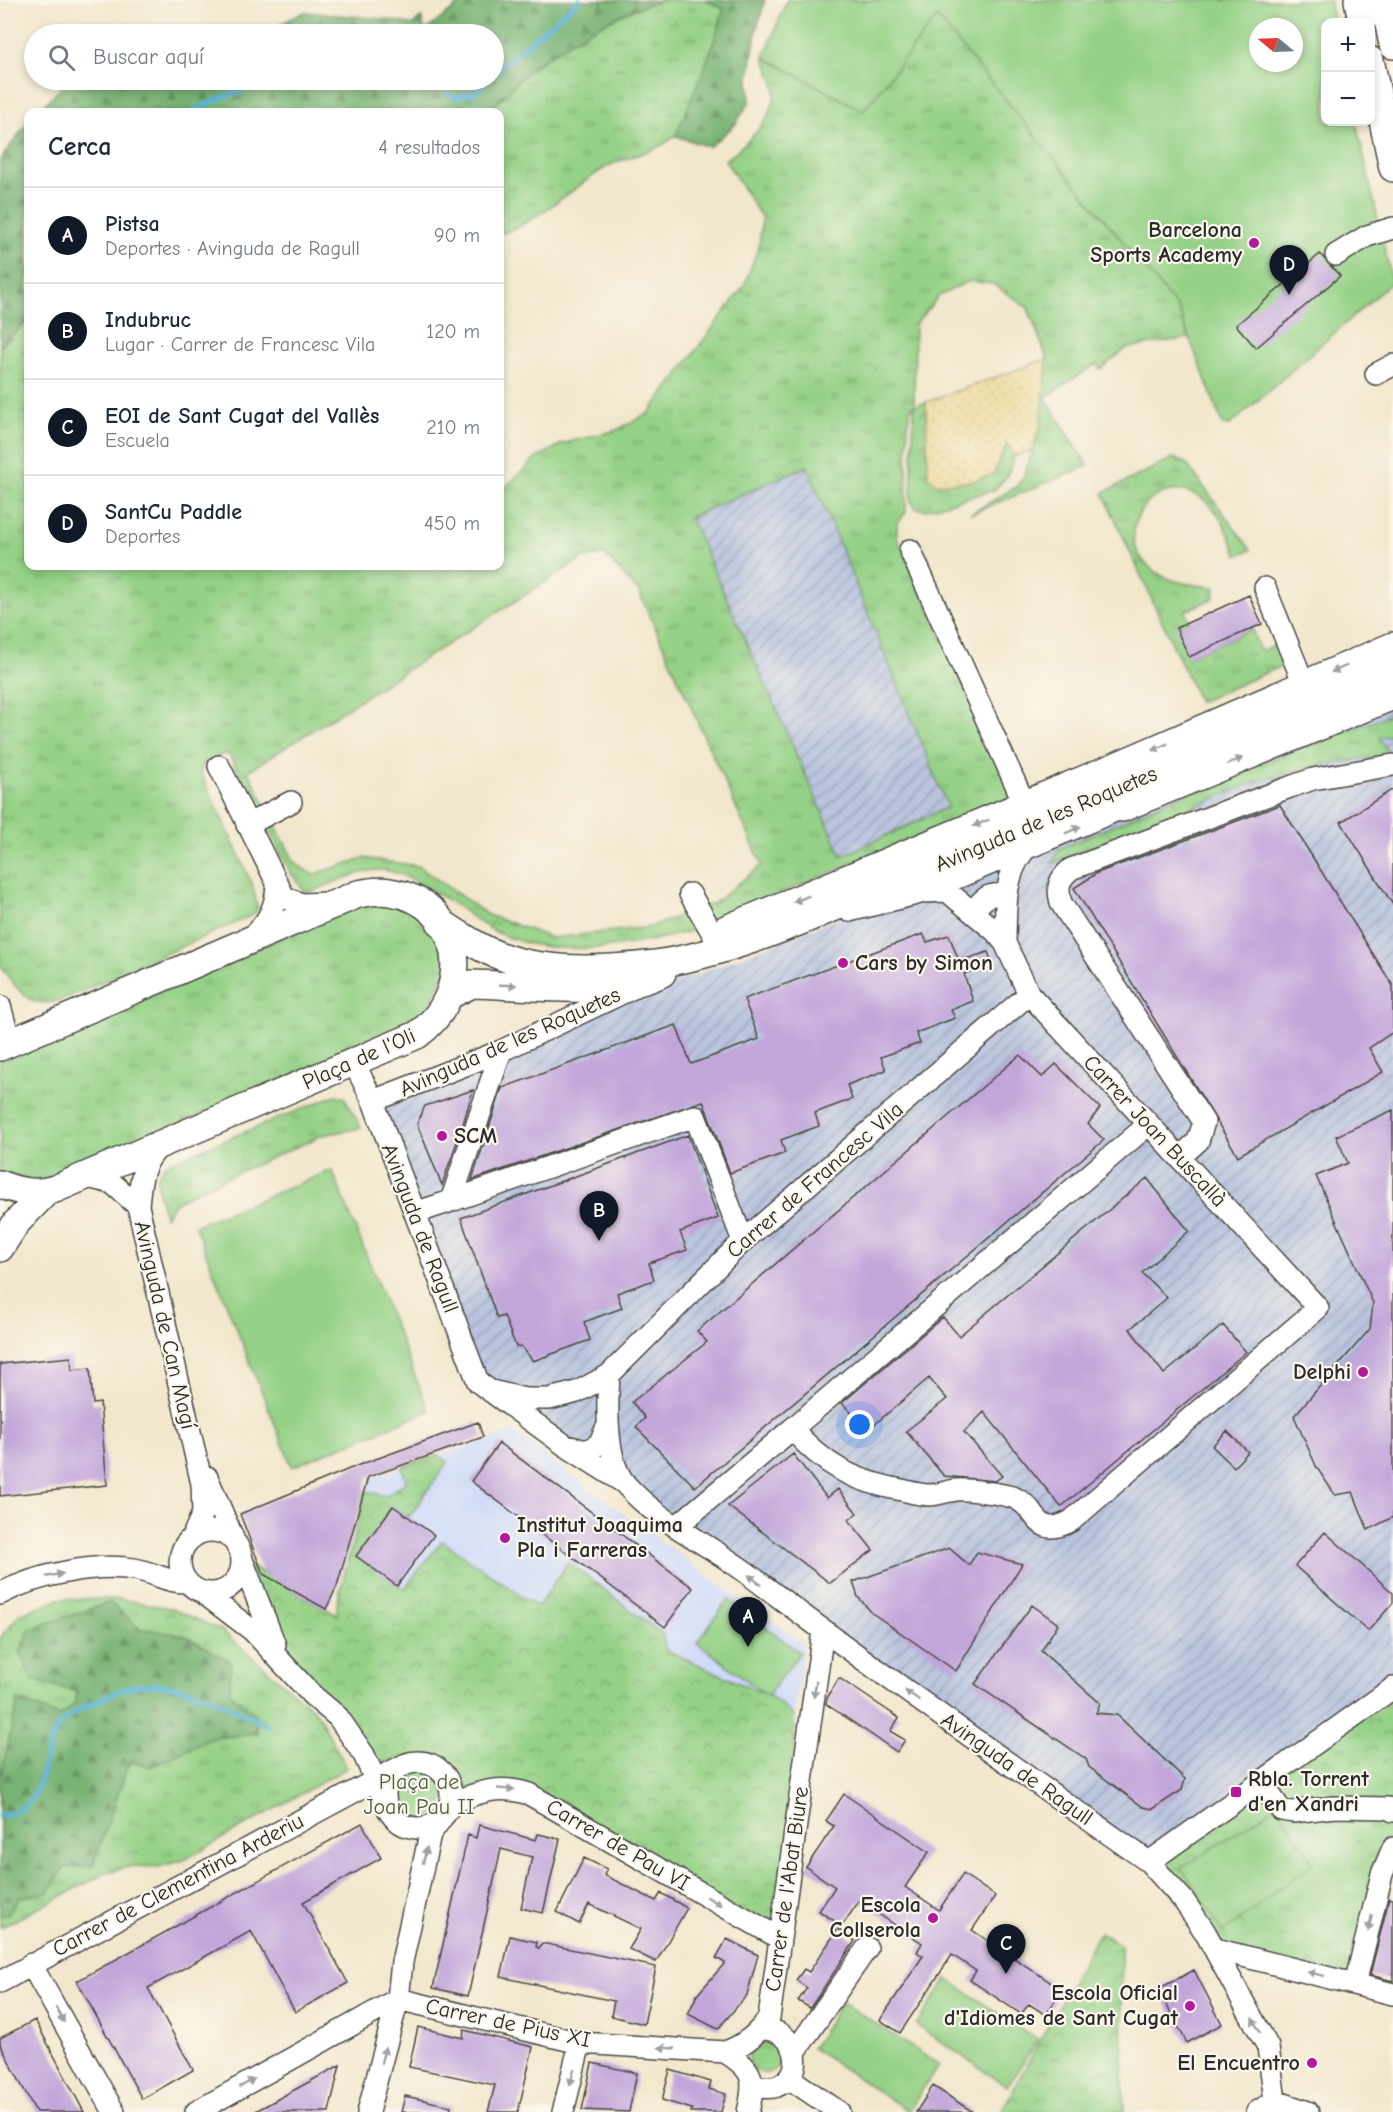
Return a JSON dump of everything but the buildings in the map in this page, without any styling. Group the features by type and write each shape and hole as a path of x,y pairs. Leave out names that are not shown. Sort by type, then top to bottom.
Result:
{"main road":[{"path":"1358,0 1361,18"},
{"path":"1384,0 1393,45"},
{"path":"1373,72 1393,168"},
{"path":"620,966 663,954 1025,805 1393,646"},
{"name":"Avinguda de les Roquetes","path":"440,922 477,945 518,961 573,967 620,966 654,964 694,956 770,932 1023,831 1393,671"},
{"path":"1122,808 1393,696"},
{"name":"Plaça de l'Oli","path":"0,1184 22,1191 46,1192 417,1035 434,1022 452,994 455,962 450,941 440,922 427,908 415,900 391,891 358,894 4,1045"},
{"name":"Avinguda de les Roquetes","path":"452,994 472,984 599,987 647,981 694,956"},
{"path":"0,1248 16,1223 46,1192"}],"street":[{"path":"1336,255 1367,236 1393,228"},
{"path":"910,550 1025,805"},
{"path":"1265,588 1304,684"},
{"path":"1180,1157 1198,1141 1204,1122 1061,903 1058,887 1061,877 1071,869 1290,786 1313,779 1393,765"},
{"path":"219,766 277,886 292,902 335,903"},
{"path":"247,825 291,802"},
{"path":"770,932 924,892 1023,852 1122,808"},
{"name":"Carrer Joan Buscallà","path":"1005,943 1006,896 1012,872 1023,852"},
{"path":"250,940 271,917 276,905 277,886"},
{"name":"Carrer Joan Buscallà","path":"792,1429 815,1455 839,1470 872,1484 929,1495 973,1490 1015,1498 1035,1520 1047,1527 1059,1527 1071,1521 1318,1308 1029,994 1005,943 947,891 924,892"},
{"path":"973,912 983,898 993,893 1006,896"},
{"path":"690,894 713,934"},
{"name":"Avinguda de les Roquetes","path":"373,1101 501,1051 647,981"},
{"name":"Carrer de Francesc Vila","path":"577,1392 609,1375 743,1241 1029,994"},
{"path":"0,1006 8,1031 4,1045"},
{"path":"451,1201 501,1051"},
{"name":"Avinguda de Ragull","path":"353,1061 373,1101 478,1382 491,1391"},
{"path":"415,1214 694,1116 743,1241"},
{"path":"491,1391 558,1440 624,1483 669,1522 792,1429 1149,1124"},
{"name":"Avinguda de Can Magí","path":"162,1144 148,1159 142,1172 138,1206 202,1484 202,1513 192,1538"},
{"name":"Avinguda de Can Magí","path":"84,1176 112,1183 127,1193 138,1206"},
{"path":"609,1375 607,1417 612,1450 624,1483"},
{"path":"491,1391 525,1399 549,1399 577,1392 607,1417"},
{"path":"549,1399 544,1412 558,1440 586,1451 599,1444 607,1417"},
{"name":"Avinguda de Can Magí","path":"192,1443 233,1538"},
{"name":"Avinguda de Ragull","path":"669,1522 732,1562 823,1631 1149,1862 1184,1901 1215,1949 1268,2046 1275,2101"},
{"path":"284,1663 267,1632 241,1551 233,1538 223,1532 210,1529 192,1538 182,1550 179,1564 194,1587 253,1631 312,1695 338,1717 364,1755 366,1784 386,1803 398,1821 414,1827 425,1827 445,1811"},
{"path":"0,1594 51,1575 108,1567 136,1569 176,1583 221,1592 231,1587 241,1572 243,1562"},
{"name":"Carrer de l'Abat Biure","path":"761,2029 769,2018 823,1631"},
{"path":"1149,1862 1393,1688"},
{"path":"364,1755 403,1766 424,1762 443,1772 451,1788 445,1811 430,1834 402,1962 398,1999 368,2112"},
{"path":"386,1803 387,1783 403,1766"},
{"name":"Carrer de Clementina Arderiu","path":"0,1982 403,1766"},
{"path":"1261,1782 1281,1810 1293,1812 1334,1807 1388,1808 1393,1811"},
{"name":"Carrer de Pau VI","path":"445,1811 493,1789 511,1788 529,1794 779,1938"},
{"path":"1355,1984 1382,1874 1393,1848"},
{"path":"795,2052 867,1948"},
{"path":"1215,1949 1393,1994"},
{"path":"31,1964 114,2112"},
{"path":"196,2112 398,1999"},
{"name":"Carrer de Pius XI","path":"398,1999 580,2043 725,2052"},
{"path":"748,2112 753,2086 747,2068 725,2052 745,2043 761,2029 781,2032 792,2042 795,2052 793,2069 789,2078 777,2086 753,2086"},
{"path":"563,2112 580,2043"},
{"path":"789,2078 839,2112"},
{"path":"1257,2112 1275,2101 1305,2112"}],"shaded area":[{"path":"807,466 949,808 842,856 690,517"},
{"path":"1393,696 1393,1688 1149,1862 478,1382 373,1101 659,980 680,981"},
{"name":"Institut Joaquima Pla i Farreras","path":"513,1432 804,1644 794,1716 773,1698 628,1633 337,1603 370,1479"}],"green space":[{"path":"465,0 667,0 614,18 561,48 523,75 502,98 488,108 41,108 59,90 504,90 504,24 434,24"},
{"path":"667,0 705,0 724,8 695,96 681,128 668,142 608,166 525,223 504,232 504,108 488,108 502,98 523,75 561,48 614,18"},
{"path":"705,0 765,0 756,31 749,79 750,101 735,125 709,147 676,136 711,51 724,9"},
{"name":"Barcelona Sports Academy","path":"787,0 1329,0 1333,18 1321,18 1321,126 1357,126 1392,282 1229,426 1223,425 1178,308 937,17 863,111 764,57"},
{"path":"304,12 386,19 408,24 280,24"},
{"path":"421,17 423,24 414,24"},
{"path":"937,17 1178,308 1189,338 1127,348 1100,369 1096,364 1045,397 1088,466 970,514 1016,487 1024,476 1041,426 1047,358 1028,308 993,284 969,281 939,296 915,324 914,406 926,402 928,477 993,474 1007,443 1015,456 1007,476 994,490 925,510 916,508 911,501 914,407 911,407 908,423 906,512 897,524 897,537 1014,797 687,932 620,946 574,949 551,947 507,937 488,928 434,892 391,871 365,872 313,891 304,891 291,873 230,756 225,753 202,766 201,773 252,884 258,909 253,915 59,1001 39,1002 24,995 0,966 0,347 24,325 24,570 504,570 504,489 535,459 562,444 617,430 649,413 744,286 759,246 762,218 725,160 757,131 773,103 774,85 764,57 863,111","holes":["807,466 948,807 842,856 690,517","604,554 639,592 762,865 714,903 650,927 552,938 488,915 418,866 363,858 313,875 295,863 248,771 583,558"]},
{"path":"24,127 24,325 0,347 0,160"},
{"path":"1173,458 1186,463 1251,550 1238,555 1220,517 1199,497 1178,490 1159,495 1144,507 1135,524 1135,544 1145,563 1174,581 1215,587 1214,598 1185,611 1190,622 1189,657 1252,629 1260,651 1278,645 1286,664 1199,702 1103,493"},
{"path":"1393,714 1393,735 1379,737 1389,755 1321,765 1260,780 1052,863 1059,849 1214,781"},
{"path":"380,901 410,910 427,921 438,939 448,968 420,1023 41,1182 0,1173 0,1059 356,906"},
{"path":"336,1095 345,1098 361,1128 323,1135 198,1190 174,1203 165,1217 159,1197 158,1183 160,1171 164,1165"},
{"path":"332,1170 429,1411 292,1467 195,1226"},
{"path":"438,1455 448,1462 409,1517 392,1506 357,1556 404,1589 442,1541 538,1607 568,1562 662,1634 666,1650 773,1698 794,1716 796,1821 779,1938 529,1794 451,1795 449,1782 435,1766 417,1761 386,1762 364,1755 288,1668 243,1562 337,1615 337,1603 366,1491 385,1496 406,1482 402,1467"},
{"path":"59,1599 119,1599 170,1608 221,1630 317,1713 347,1768 184,1860 157,1867 132,1866 106,1873 0,1928 0,1638 20,1614"},
{"path":"729,1599 800,1653 767,1696 697,1642"},
{"path":"110,1602 140,1629 184,1635 231,1662 230,1693 255,1714 258,1733 210,1739 151,1767 130,1760 93,1865 64,1868 48,1893 20,1897 8,1914 0,1915 0,1779 18,1700 60,1716 75,1703 77,1692 32,1680 20,1652 30,1629"},
{"path":"1393,1688 1393,1848 1355,1984 1215,1949 1149,1862"},
{"name":"Plaça de Joan Pau II","path":"414,1769 424,1769 437,1776 444,1789 444,1799 437,1812 424,1819 414,1819 405,1815 398,1808 394,1799 394,1789 398,1780 405,1773"},
{"path":"1277,1806 1313,1863 1223,1933 1182,1868"},
{"path":"1099,1932 1121,1945 1124,2112 1001,2112"},
{"path":"947,1979 1038,2040 1007,2086 916,2025"},
{"path":"842,2002 939,2065 908,2111 812,2048"},
{"path":"765,2041 777,2045 781,2057 777,2069 765,2073 753,2069 749,2057 753,2045"}],"sand":[{"path":"1047,359 1041,425 1032,451 1015,456 1007,443 993,474 974,481 936,484 928,477 926,402"}],"waterway":[{"path":"504,64 579,0"},
{"path":"200,108 245,90"},
{"path":"444,90 454,98 478,90"},
{"path":"0,1816 16,1811 27,1804 34,1795 49,1747 62,1722 79,1710 125,1688 153,1685 188,1690 221,1703 269,1727"}],"place":[{"name":"Barcelona Sports Academy","path":"1254,243"},
{"name":"SantCu Paddle","path":"1289,295"},
{"name":"Cars by Simon","path":"843,963"},
{"name":"SCM","path":"442,1136"},
{"name":"Indubruc","path":"599,1241"},
{"name":"Delphi","path":"1363,1372"},
{"name":"Institut Joaquima Pla i Farreras","path":"505,1538"},
{"name":"Pistsa","path":"748,1647"},
{"name":"Rbla. Torrent d'en Xandri","path":"1236,1792"},
{"name":"Escola Collserola","path":"933,1918"},
{"name":"EOI de Sant Cugat del Vallès","path":"1006,1974"},
{"name":"Escola Oficial d'Idiomes de Sant Cugat","path":"1190,2006"},
{"name":"El Encuentro","path":"1312,2063"}]}
